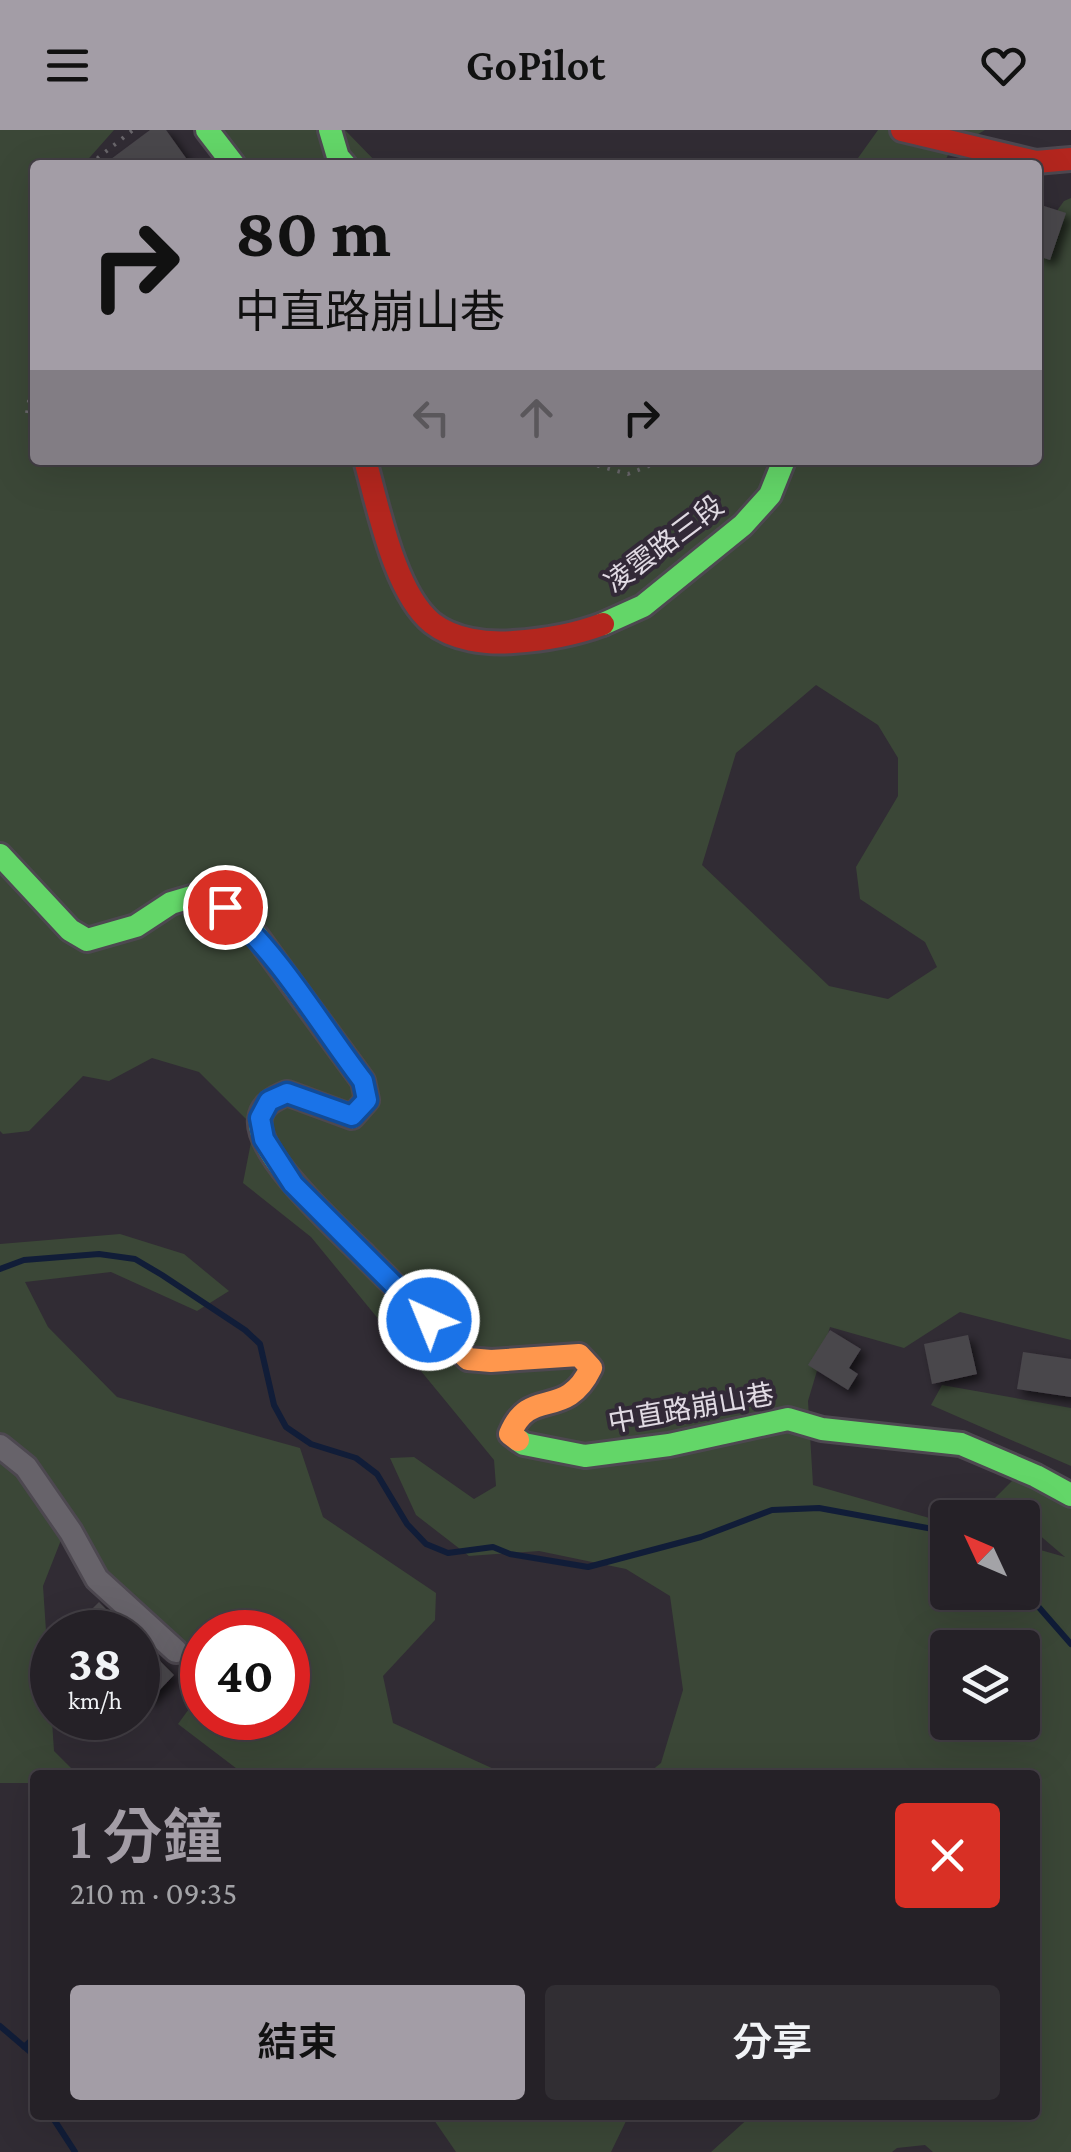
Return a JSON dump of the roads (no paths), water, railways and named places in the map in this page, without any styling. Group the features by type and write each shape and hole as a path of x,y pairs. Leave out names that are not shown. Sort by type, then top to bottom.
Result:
{"street":[{"path":"207,130 230,160"},
{"path":"330,130 341,160"},
{"path":"902,130 1028,160"},
{"path":"1042,162 1071,160"},
{"name":"凌雲路三段","path":"367,465 385,527 412,598 432,624 458,638 510,644 598,627 643,606 770,496 782,465"},
{"name":"中直路崩山巷","path":"0,855 70,930 87,940 136,926 171,903 205,894 256,934 363,1081 367,1100 352,1116 287,1093 269,1101 260,1118 264,1139 293,1184 468,1359 491,1361 578,1354 591,1368 585,1387 570,1400 526,1408 514,1417 510,1434 524,1444 585,1456 669,1445 788,1419 822,1428 961,1444 1071,1494"},
{"path":"0,1446 26,1467 71,1532 97,1580 176,1651"}],"waterway":[{"path":"0,1269 24,1260 99,1254 135,1259 162,1275 260,1344 274,1405 286,1427 311,1444 356,1458 377,1474 407,1524 426,1544 448,1553 493,1547 510,1554 588,1567 701,1537 772,1510 819,1508 930,1528"},
{"path":"1040,1609 1071,1644"},
{"path":"0,2026 30,2052"},
{"path":"24,2047 30,2042"},
{"path":"54,2120 75,2152"}]}
